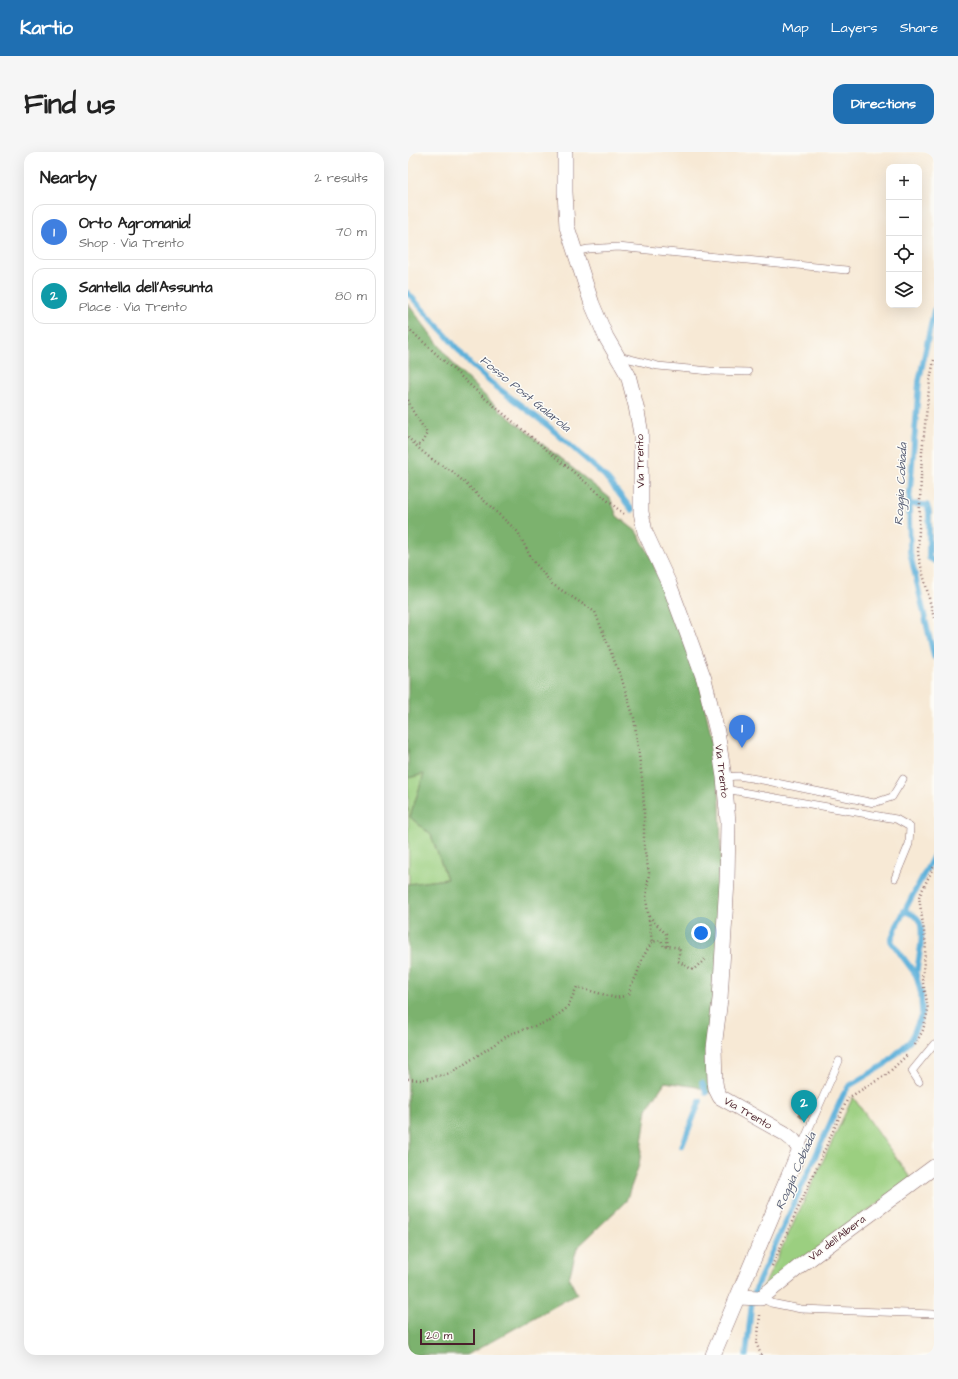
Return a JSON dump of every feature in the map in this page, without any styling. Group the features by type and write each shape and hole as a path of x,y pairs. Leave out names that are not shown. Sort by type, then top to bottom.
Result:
{"street":[{"name":"Via Trento","path":"565,152 567,227 595,310 606,336 628,375 636,406 641,434 641,512 645,532 673,595 704,679 717,732 725,783 728,822 727,881 720,999 714,1048 716,1089 720,1097 784,1133 793,1140 800,1149"},
{"path":"713,1355 742,1298 800,1149"},
{"name":"Via dell'Albera","path":"761,1298 800,1266 934,1167"},
{"path":"742,1298 761,1298"}],"lane":[{"path":"575,252 588,249 618,247 846,270"},
{"path":"618,356 658,366 710,371 748,372"},
{"path":"725,783 738,776 874,803 892,796 903,779"},
{"path":"725,783 896,819 910,827 909,844 895,878"},
{"path":"919,1082 912,1071 934,1044"},
{"path":"800,1149 839,1061"},
{"path":"761,1298 771,1303 800,1309 934,1314"}],"path":[{"path":"408,328 481,395 645,532"},
{"path":"934,360 930,380 922,452 918,554 934,618"},
{"path":"408,400 412,410 427,433 417,447"},
{"path":"408,437 417,447 451,470 518,532 531,558 552,584 596,612 622,680 634,718 642,778 644,805 644,847 649,873 646,898 652,942 642,957 636,977 631,985 629,995 616,998 577,987 567,1008 550,1021 510,1034 451,1073 421,1080 408,1078"},
{"path":"913,1050 923,1030 928,1010 922,979 926,945 919,896 934,866"},
{"path":"649,916 666,934 668,946"},
{"path":"652,942 661,940 664,947 668,946 680,948 678,961 693,970 707,957"},
{"path":"771,1268 848,1098 886,1074 907,1055"},
{"path":"761,1298 757,1345 761,1355"}],"green space":[{"path":"408,304 458,370 501,411 610,498 617,516 636,531 649,553 699,679 716,759 720,802 721,856 719,952 707,1073 711,1093 697,1087 665,1082 647,1109 639,1165 626,1201 577,1248 569,1278 577,1294 467,1355 408,1355 408,884 447,879 431,835 410,817 424,774 408,778"},
{"path":"424,774 410,817 431,835 447,879 409,884 408,778"},
{"path":"853,1097 911,1179 762,1290"}],"waterway":[{"name":"Fosso Post Galarola","path":"408,293 470,364 490,382 547,425 605,476 632,510"},
{"name":"Roggia Cobiada","path":"934,310 919,381 909,504 910,553 934,657"},
{"path":"909,504 927,505 929,512 929,558 934,561"},
{"name":"Roggia Cobiada","path":"746,1355 752,1301 757,1285 843,1095 849,1086 884,1065 910,1041 922,1014 921,994 916,975 891,941 897,925 934,855"},
{"path":"904,911 915,916 920,924 921,946 916,975"},
{"name":"Fosso Post Galarola","path":"702,1083 706,1093"},
{"path":"682,1146 700,1101"}],"place":[{"name":"Orto Agromania!","path":"742,748"},
{"name":"Santella dell'Assunta","path":"804,1123"}]}
